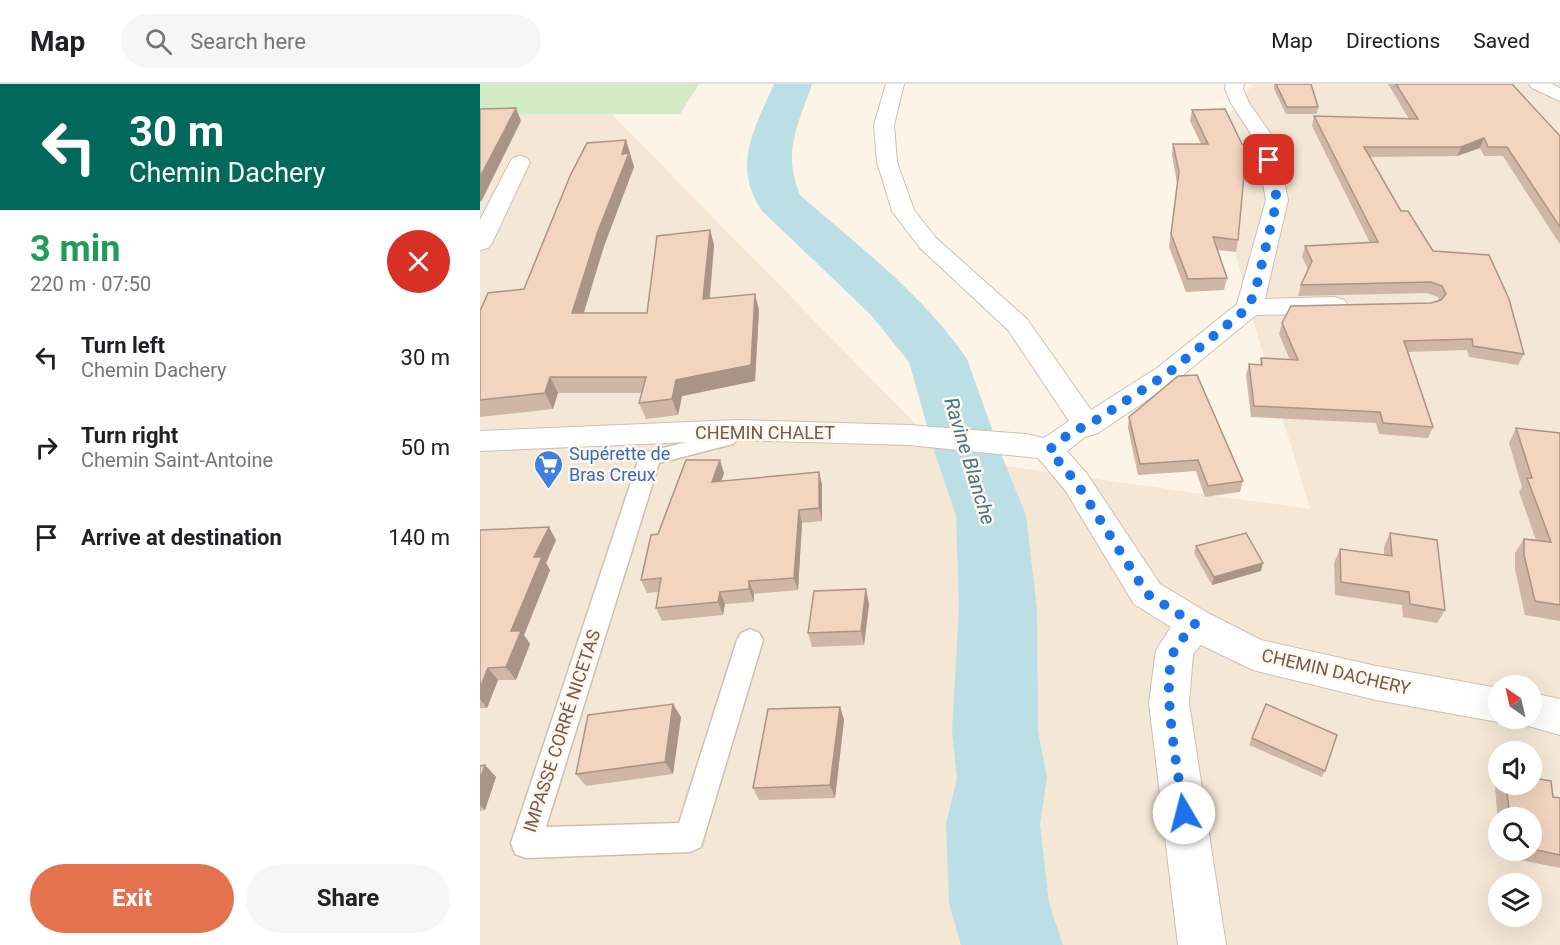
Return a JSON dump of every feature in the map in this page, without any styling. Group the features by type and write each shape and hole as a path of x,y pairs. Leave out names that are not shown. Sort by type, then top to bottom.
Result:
{"street":[{"path":"896,84 884,125 887,162 903,211 928,243 1018,325 1087,426"},
{"path":"1038,447 1087,426 1167,374 1249,307 1257,284 1277,200 1265,140 1240,103 1234,89 1235,84"},
{"path":"1538,84 1560,95"},
{"path":"480,243 520,162"},
{"path":"1249,307 1356,304"},
{"name":"CHEMIN CHALET","path":"480,441 737,430 909,435 1038,447"},
{"name":"CHEMIN DACHERY","path":"1038,447 1076,482 1147,594 1195,624 1253,654 1376,683 1488,703"},
{"path":"1195,624 1175,650 1169,704 1202,945"},
{"path":"1542,713 1560,717"}],"lane":[{"name":"IMPASSE CORRÉ NICETAS","path":"737,430 726,439 650,458 526,843 690,837 750,640"}],"shaded area":[{"path":"480,84 594,96 949,458 1310,509 1249,307 1208,140 1253,84 1560,84 1560,945 480,945"}],"green space":[{"path":"480,84 699,84 680,114 480,114"}],"building":[{"path":"1276,84 1311,84 1318,107 1287,107"},
{"path":"1396,84 1512,84 1560,136 1560,227 1507,147 1488,147 1484,138 1461,147 1364,147 1401,211 1408,211 1433,251 1489,255 1509,299 1524,354 1473,346 1472,339 1404,341 1433,427 1383,423 1380,412 1254,406 1249,364 1262,365 1261,358 1298,360 1282,323 1291,306 1431,303 1441,300 1446,294 1442,286 1431,282 1301,285 1312,261 1305,246 1378,242 1314,116 1418,119"},
{"path":"516,108 480,177 480,109"},
{"path":"1225,109 1242,144 1247,144 1238,240 1213,237 1227,278 1188,279 1171,234 1179,171 1173,144 1208,144 1192,110"},
{"path":"626,140 622,154 629,153 598,231 572,313 647,313 657,236 710,230 703,299 755,294 751,365 676,380 672,399 639,403 646,377 550,377 545,393 480,400 480,311 488,293 524,289 570,176 587,143"},
{"path":"1197,375 1243,481 1208,486 1198,460 1140,464 1129,417 1178,376"},
{"path":"1516,428 1560,433 1560,605 1535,601 1524,555 1524,539 1551,542 1527,478 1532,478"},
{"path":"686,460 720,460 712,482 819,472 819,508 799,510 794,578 749,581 749,589 720,592 718,602 656,608 661,578 641,580 651,535 658,534"},
{"path":"549,527 534,557 542,557 511,631 521,631 506,667 488,668 480,688 480,530"},
{"path":"1246,533 1263,563 1214,577 1196,546"},
{"path":"1390,533 1437,540 1445,610 1410,604 1409,592 1341,582 1340,549 1392,556"},
{"path":"866,589 861,631 808,633 814,591"},
{"path":"673,704 665,762 576,774 588,715"},
{"path":"1266,704 1337,735 1325,771 1252,738"},
{"path":"840,707 830,785 753,788 768,709"},
{"path":"485,765 480,780 480,766"},
{"path":"1542,780 1551,781 1553,797 1560,798 1560,855 1542,851 1542,807 1509,807 1507,795 1542,795"}],"waterway":[{"name":"Ravine Blanche","path":"793,84 769,147 770,177 779,201 889,302 938,359 968,454 991,515 998,609 995,731 1002,778 993,824 999,903 1012,945"}],"place":[{"name":"Supérette de Bras Creux","path":"548,490"}],"route":[{"path":"1184,813 1169,704 1170,684 1175,650 1195,624 1147,594 1076,482 1049,450 1074,430 1087,426 1167,374 1249,307 1257,284 1277,200 1269,160"}]}
